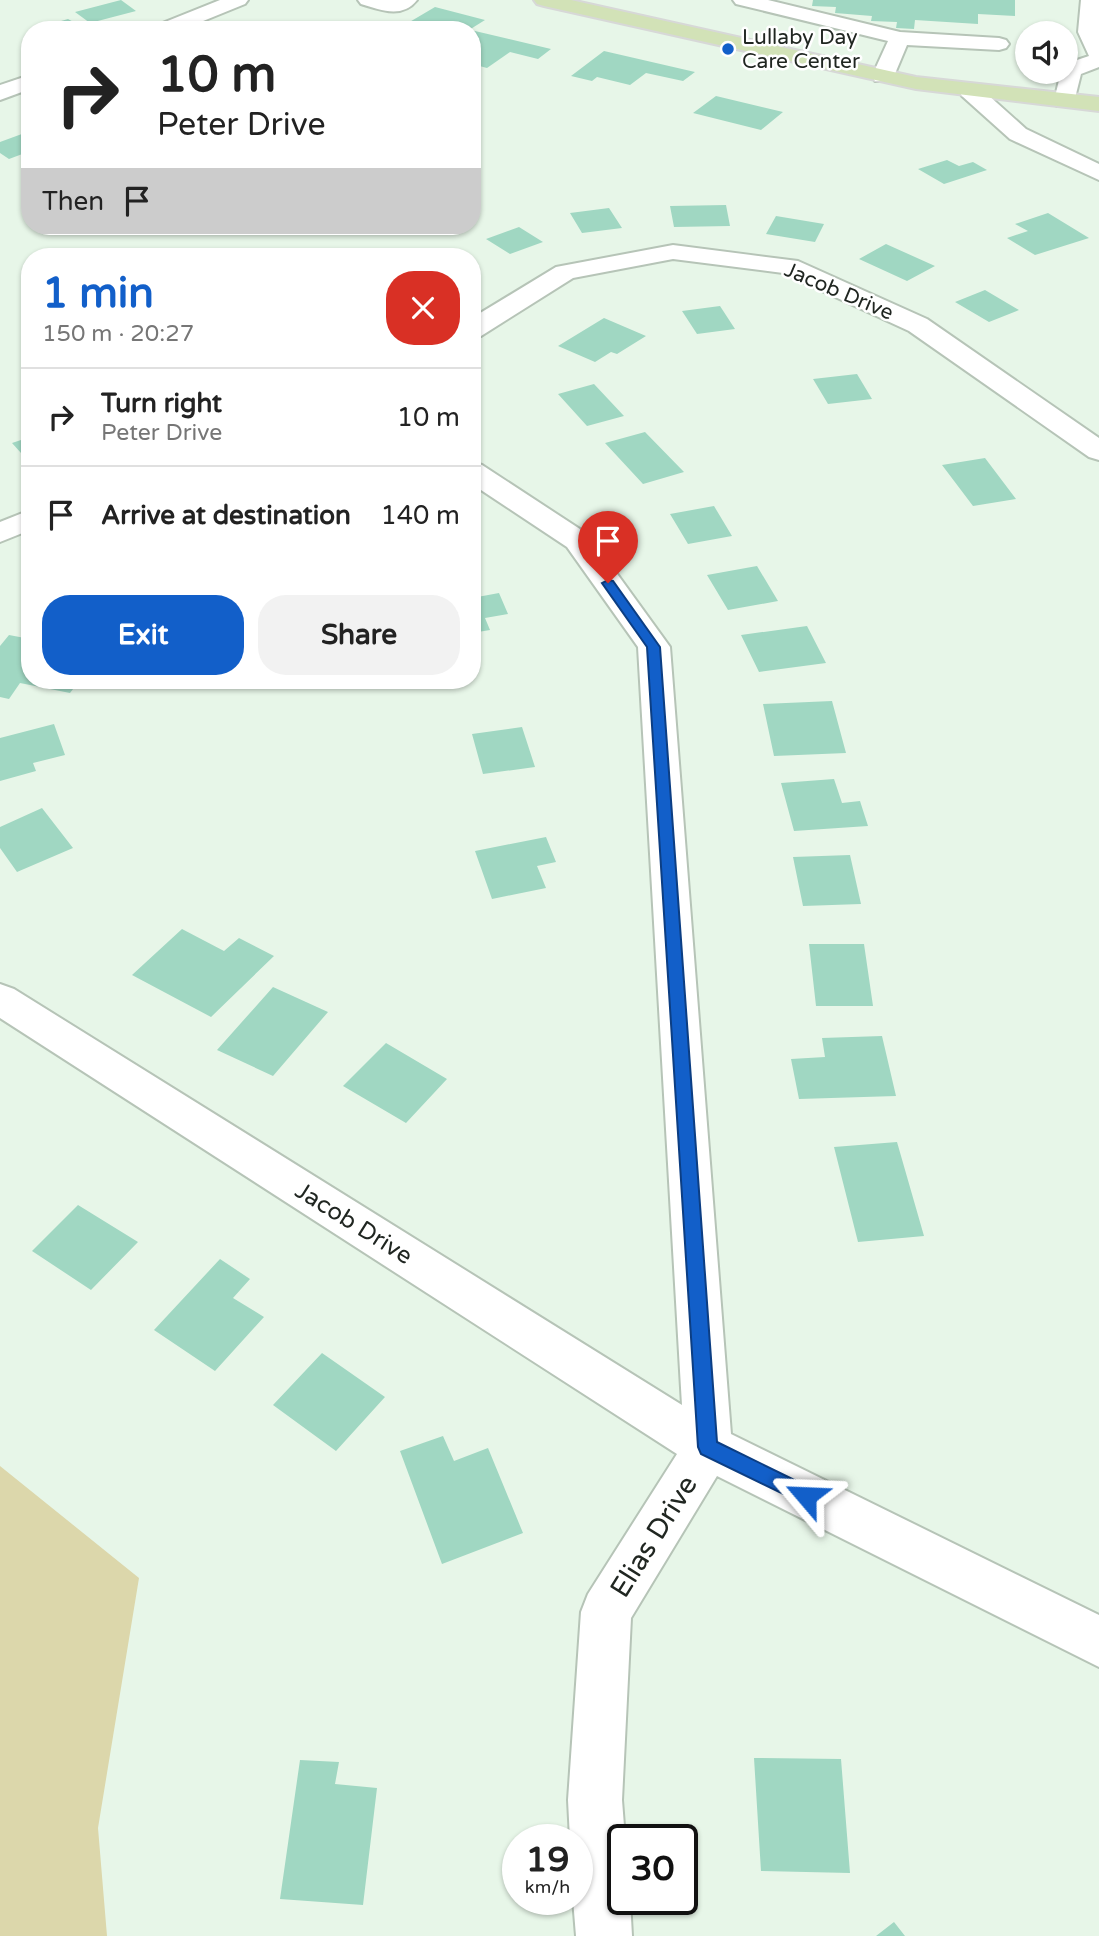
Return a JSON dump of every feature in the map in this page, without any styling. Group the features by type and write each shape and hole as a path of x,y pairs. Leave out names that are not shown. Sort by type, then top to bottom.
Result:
{"main road":[{"path":"544,0 883,76 970,91 1099,104"}],"street":[{"path":"185,21 238,0"},
{"path":"368,0 394,7 407,0"},
{"path":"743,0 900,38 999,44"},
{"path":"1091,0 1088,32 1099,55"},
{"path":"883,76 900,38"},
{"path":"1065,101 1068,74 1078,64 1099,61"},
{"path":"0,93 21,85"},
{"path":"970,91 1018,134 1099,173"},
{"name":"Jacob Drive","path":"481,324 565,272 673,252 789,266 918,325 1099,451"},
{"path":"481,477 578,541 654,647 708,1447"},
{"path":"0,533 21,523"},
{"name":"Jacob Drive","path":"0,999 708,1447"},
{"name":"Elias Drive","path":"604,1936 594,1800 607,1612 708,1447 1099,1642"}],"shaded area":[{"path":"0,1466 139,1578 98,1828 107,1936 0,1936"}],"building":[{"path":"121,0 136,11 98,21 87,21 75,12"},
{"path":"813,0 1015,0 1015,16 978,14 978,24 915,20 914,29 896,28 897,22 871,21 872,16 835,13 836,7 812,6"},
{"path":"435,7 485,20 481,22 411,21"},
{"path":"481,32 551,49 538,59 510,52 487,68 481,66"},
{"path":"604,51 695,72 683,81 646,73 630,85 597,77 592,81 571,76"},
{"path":"716,96 783,112 761,130 693,113"},
{"path":"21,134 21,154 9,159 0,153 0,142"},
{"path":"947,160 959,166 973,162 987,170 944,184 918,169"},
{"path":"726,205 730,226 674,227 670,206"},
{"path":"609,208 622,228 582,233 570,213"},
{"path":"1048,213 1089,238 1035,255 1007,238 1028,231 1015,224"},
{"path":"776,216 824,224 815,242 766,234"},
{"path":"519,227 543,242 510,254 486,239"},
{"path":"886,244 935,266 907,281 859,259"},
{"path":"985,290 1019,310 989,322 955,302"},
{"path":"720,306 735,329 697,334 682,311"},
{"path":"604,318 646,336 617,354 611,352 595,362 558,346"},
{"path":"857,374 872,399 828,404 813,379"},
{"path":"594,384 624,416 587,426 558,394"},
{"path":"645,432 684,472 643,484 605,443"},
{"path":"21,440 21,453 12,443"},
{"path":"985,458 1016,499 973,506 942,465"},
{"path":"714,506 732,536 688,544 670,514"},
{"path":"757,566 778,601 728,610 707,575"},
{"path":"499,593 508,614 485,618 490,630 481,632 481,596"},
{"path":"807,626 826,663 759,672 741,635"},
{"path":"9,635 21,637 21,683 9,699 0,697 0,646"},
{"path":"50,689 73,689 70,693"},
{"path":"832,701 846,753 774,756 763,704"},
{"path":"54,724 65,755 33,763 36,771 0,781 0,738"},
{"path":"522,727 535,767 483,774 472,734"},
{"path":"834,779 842,803 860,801 868,826 794,831 781,783"},
{"path":"42,808 73,848 17,872 0,848 0,827"},
{"path":"546,837 556,862 537,866 546,888 492,899 475,851"},
{"path":"850,855 861,904 803,906 793,857"},
{"path":"182,929 224,951 239,938 274,956 211,1017 132,975"},
{"path":"809,944 864,944 873,1006 816,1006"},
{"path":"273,987 328,1012 273,1076 217,1050"},
{"path":"882,1036 896,1096 799,1099 791,1059 825,1057 822,1038"},
{"path":"386,1043 447,1079 406,1123 343,1086"},
{"path":"897,1142 924,1236 858,1242 834,1147"},
{"path":"78,1205 138,1242 91,1290 32,1251"},
{"path":"220,1259 250,1279 233,1298 264,1317 215,1371 154,1330"},
{"path":"322,1353 385,1397 336,1451 273,1405"},
{"path":"443,1436 454,1461 488,1448 523,1533 442,1564 400,1451"},
{"path":"754,1758 841,1759 850,1873 761,1871"},
{"path":"300,1760 339,1762 335,1784 377,1788 363,1905 280,1899"},
{"path":"894,1922 905,1936 876,1936"}],"place":[{"name":"Lullaby Day Care Center","path":"728,49"}],"route":[{"path":"608,583 654,647 708,1447 806,1496"}]}
